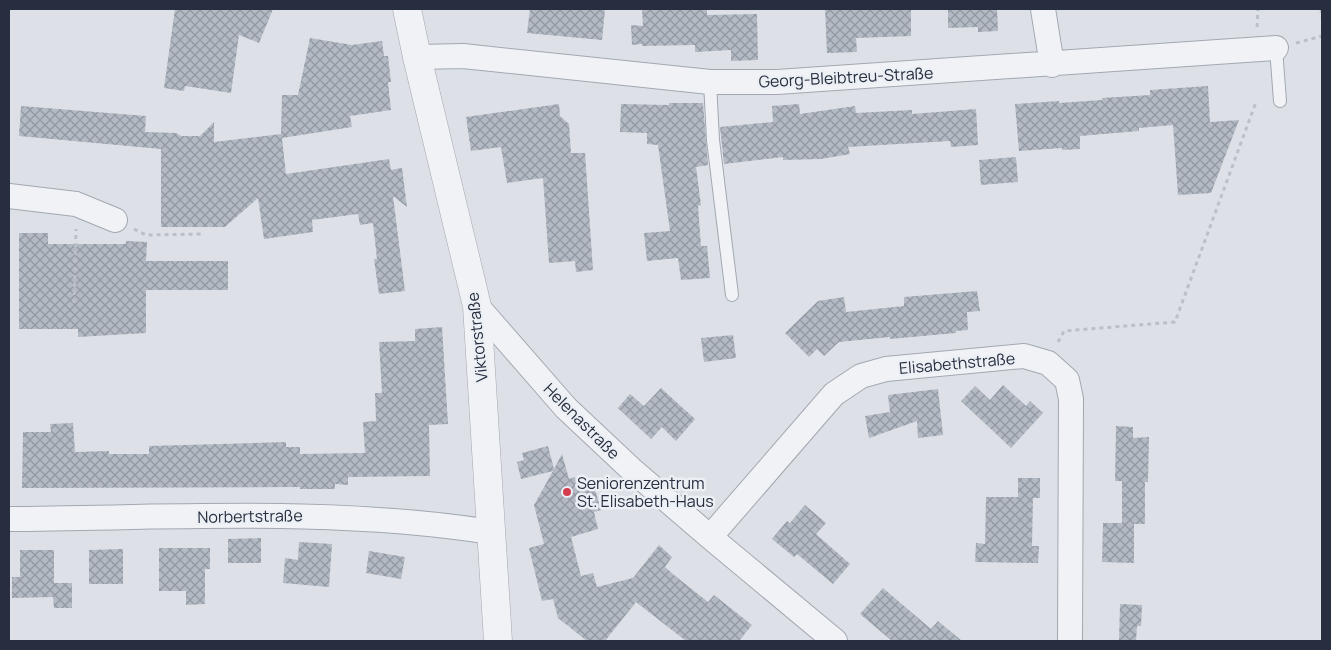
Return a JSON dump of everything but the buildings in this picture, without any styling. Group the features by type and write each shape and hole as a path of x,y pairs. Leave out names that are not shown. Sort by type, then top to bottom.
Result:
{"street":[{"name":"Viktorstraße","path":"408,9 417,57 477,306 498,641"},
{"path":"1043,9 1052,65"},
{"name":"Georg-Bleibtreu-Straße","path":"417,57 463,56 710,82 777,82 1052,65 1285,46"},
{"path":"9,196 76,204 115,220"},
{"name":"Helenastraße","path":"477,306 566,408 631,469 835,641"},
{"name":"Elisabethstraße","path":"710,537 834,394 862,376 886,369 1024,356 1048,363 1067,380 1071,399 1070,641"},
{"name":"Norbertstraße","path":"9,519 317,516 491,532"}],"lane":[{"path":"1280,101 1285,46"},
{"path":"710,82 713,140 732,295"}],"path":[{"path":"1321,9 1322,18"},
{"path":"1285,46 1322,36"},
{"path":"1048,363 1064,331 1175,322 1256,102"},
{"path":"74,303 76,204"},
{"path":"115,220 146,235 202,234"}],"place":[{"name":"Seniorenzentrum St. Elisabeth-Haus","path":"567,492"}]}
